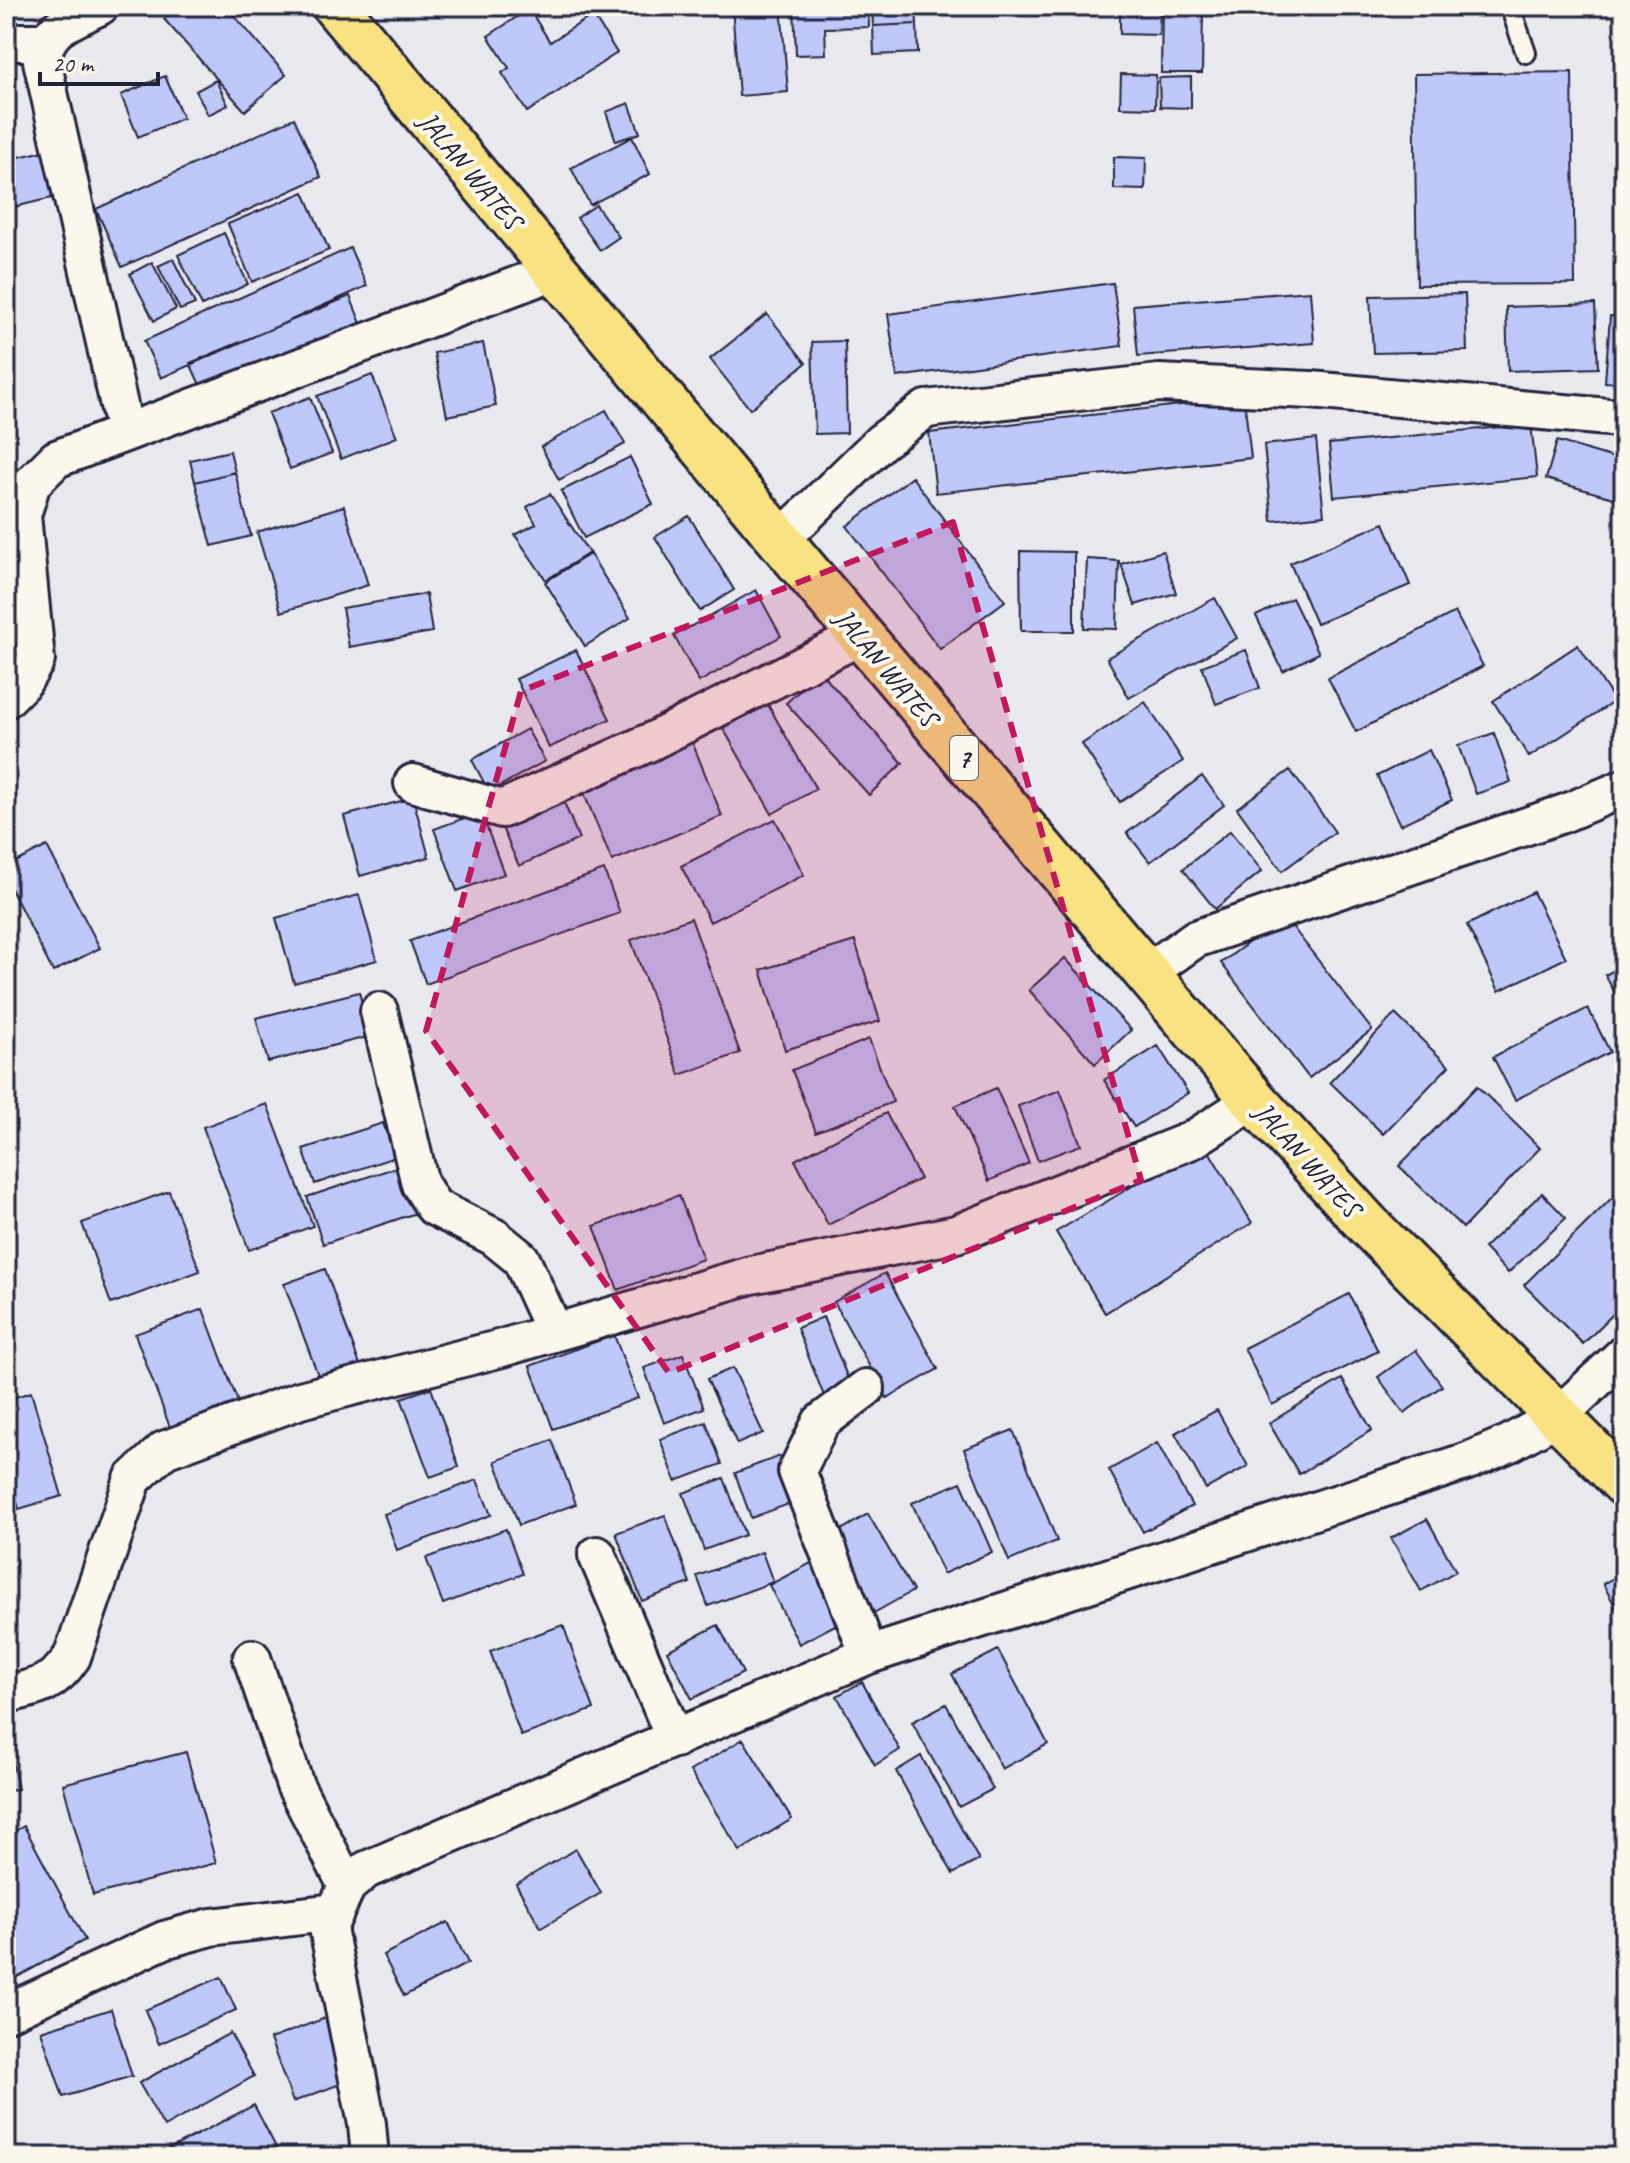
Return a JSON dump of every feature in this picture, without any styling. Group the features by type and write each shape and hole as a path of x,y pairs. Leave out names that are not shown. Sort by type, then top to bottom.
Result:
{"highway":[{"name":"JALAN WATES","path":"335,6 780,540 1254,1100 1368,1225 1624,1483"}],"street":[{"path":"100,6 55,30 43,42 42,61 125,432"},
{"path":"6,42 43,42"},
{"path":"6,699 23,682 36,660 22,515 32,483 56,459 555,271"},
{"path":"780,540 881,442 926,409 1159,383 1311,390 1619,418"},
{"path":"413,783 502,809 650,742 861,636"},
{"path":"1147,973 1195,939 1565,813 1624,788"},
{"path":"379,1011 420,1184 434,1207 494,1237 521,1259 554,1331"},
{"path":"6,1694 39,1688 59,1677 66,1667 133,1479 164,1450 300,1400 502,1348 751,1275 956,1234 1192,1140 1254,1100"},
{"path":"370,2157 367,2124 328,1928 340,1899 366,1870 869,1655 1468,1461 1510,1443 1558,1416 1624,1354"},
{"path":"866,1388 821,1422 797,1471 801,1489 869,1655"},
{"path":"597,1555 675,1739"},
{"path":"252,1658 295,1785 340,1899"},
{"path":"6,2013 164,1940 340,1899"}],"lane":[{"path":"1510,6 1526,53"}],"highlighted area":[{"path":"953,522 1141,1180 669,1373 426,1031 521,691"}],"building":[{"path":"179,6 226,6 286,75 245,111 164,19"},
{"path":"732,6 781,6 788,92 739,96"},
{"path":"794,6 868,6 869,27 825,28 826,54 796,55"},
{"path":"872,6 916,6 917,24 873,26"},
{"path":"1120,6 1160,6 1159,35 1120,34"},
{"path":"1162,6 1203,6 1202,73 1161,73"},
{"path":"529,9 550,42 593,15 617,53 527,112 502,73 509,68 488,36"},
{"path":"917,24 918,53 874,55 873,26"},
{"path":"1572,72 1575,284 1417,285 1414,74"},
{"path":"1121,74 1156,75 1155,108 1120,107"},
{"path":"165,76 183,118 138,137 121,95"},
{"path":"1191,77 1191,108 1160,107 1159,78"},
{"path":"216,80 228,105 208,115 196,91"},
{"path":"629,103 640,133 616,141 606,112"},
{"path":"294,118 321,177 122,267 96,209"},
{"path":"632,137 650,174 590,205 571,168"},
{"path":"57,148 68,194 6,209 6,160"},
{"path":"1114,157 1146,158 1145,190 1114,189"},
{"path":"304,192 329,250 252,282 228,224"},
{"path":"596,205 619,237 600,250 577,218"},
{"path":"224,233 248,284 202,306 178,255"},
{"path":"350,248 367,286 161,378 144,341"},
{"path":"173,259 195,304 180,310 158,266"},
{"path":"152,262 176,309 154,321 130,274"},
{"path":"1113,283 1122,346 897,377 888,314"},
{"path":"1310,291 1314,343 1138,356 1133,305"},
{"path":"1465,294 1467,351 1373,353 1370,296"},
{"path":"350,296 364,331 206,398 190,363"},
{"path":"1595,304 1598,368 1508,371 1506,307"},
{"path":"767,314 806,363 750,409 710,359"},
{"path":"1610,316 1624,317 1624,383 1605,382"},
{"path":"845,341 847,433 815,434 812,342"},
{"path":"483,343 496,406 447,416 434,353"},
{"path":"372,375 397,437 341,459 317,396"},
{"path":"310,397 332,453 290,469 268,413"},
{"path":"1244,398 1251,458 936,493 929,433"},
{"path":"606,410 625,444 559,480 541,447"},
{"path":"1531,424 1537,477 1334,497 1329,444"},
{"path":"1316,439 1324,515 1272,521 1264,445"},
{"path":"1557,441 1624,461 1624,501 1546,479"},
{"path":"230,451 235,472 195,482 190,460"},
{"path":"630,457 653,504 584,538 561,491"},
{"path":"235,472 251,536 212,546 195,482"},
{"path":"912,477 1005,601 940,649 847,526"},
{"path":"550,494 589,553 546,580 515,535 536,524 527,507"},
{"path":"344,506 368,585 281,612 257,532"},
{"path":"689,516 734,590 700,611 655,537"},
{"path":"1384,523 1410,585 1316,624 1290,563"},
{"path":"1020,551 1074,552 1074,631 1021,631"},
{"path":"1163,551 1176,593 1135,605 1121,564"},
{"path":"590,554 630,618 585,646 545,582"},
{"path":"1087,559 1119,561 1117,629 1084,628"},
{"path":"756,590 781,636 699,682 674,636"},
{"path":"426,594 432,632 349,647 342,608"},
{"path":"1215,598 1237,638 1129,698 1107,658"},
{"path":"1292,598 1319,653 1283,671 1256,616"},
{"path":"1455,612 1483,666 1356,732 1328,678"},
{"path":"1624,622 1624,644 1615,626"},
{"path":"1578,645 1615,701 1529,757 1493,701"},
{"path":"576,650 610,719 549,748 516,679"},
{"path":"1246,650 1260,688 1216,704 1202,666"},
{"path":"820,672 903,763 869,795 786,703"},
{"path":"1145,702 1183,761 1120,802 1082,744"},
{"path":"767,703 816,789 772,814 723,728"},
{"path":"527,729 545,761 489,792 472,760"},
{"path":"1494,733 1511,782 1476,794 1458,745"},
{"path":"691,739 722,816 612,861 580,784"},
{"path":"1429,750 1452,800 1400,825 1377,776"},
{"path":"1290,770 1335,832 1282,871 1237,808"},
{"path":"1202,776 1224,805 1150,862 1127,833"},
{"path":"413,798 429,857 360,876 344,816"},
{"path":"563,800 579,839 519,866 502,828"},
{"path":"481,812 504,874 457,891 434,829"},
{"path":"775,819 804,875 710,922 681,866"},
{"path":"1230,831 1262,871 1215,909 1183,869"},
{"path":"47,846 100,948 53,972 6,879 6,867"},
{"path":"604,870 620,913 426,984 410,941"},
{"path":"1533,892 1566,958 1499,991 1467,925"},
{"path":"359,895 377,960 294,983 276,918"},
{"path":"1284,916 1372,1030 1309,1078 1221,963"},
{"path":"691,918 740,1053 680,1075 631,940"},
{"path":"855,941 880,1021 785,1050 761,970"},
{"path":"1065,958 1131,1030 1095,1064 1029,990"},
{"path":"1624,965 1624,1009 1605,975"},
{"path":"359,992 371,1036 268,1062 256,1018"},
{"path":"1588,1008 1610,1052 1515,1100 1493,1057"},
{"path":"1395,1014 1449,1066 1383,1134 1330,1082"},
{"path":"869,1039 893,1102 816,1132 792,1070"},
{"path":"1158,1046 1188,1093 1134,1127 1104,1080"},
{"path":"1477,1086 1540,1148 1463,1228 1399,1166"},
{"path":"996,1088 1029,1163 989,1181 955,1106"},
{"path":"1060,1090 1081,1145 1038,1161 1018,1106"},
{"path":"267,1104 313,1226 249,1250 203,1127"},
{"path":"886,1113 920,1179 828,1225 795,1160"},
{"path":"383,1123 395,1157 315,1184 303,1149"},
{"path":"1204,1143 1252,1223 1105,1313 1056,1232"},
{"path":"400,1166 416,1213 323,1244 307,1197"},
{"path":"1624,1186 1624,1303 1583,1344 1524,1285"},
{"path":"169,1191 200,1271 111,1304 82,1223"},
{"path":"1542,1193 1566,1218 1508,1273 1484,1248"},
{"path":"679,1195 703,1259 618,1290 594,1226"},
{"path":"325,1269 361,1368 321,1383 284,1284"},
{"path":"885,1273 938,1369 887,1398 834,1302"},
{"path":"1349,1294 1378,1351 1272,1405 1244,1348"},
{"path":"203,1309 239,1405 171,1430 135,1334"},
{"path":"823,1317 855,1396 828,1406 797,1328"},
{"path":"614,1335 638,1398 553,1429 530,1366"},
{"path":"1416,1350 1442,1386 1404,1413 1378,1377"},
{"path":"683,1354 704,1408 664,1423 644,1368"},
{"path":"733,1368 763,1433 737,1444 707,1379"},
{"path":"1342,1379 1372,1430 1299,1474 1269,1423"},
{"path":"431,1388 459,1467 430,1477 401,1398"},
{"path":"31,1392 62,1496 19,1509 6,1464 6,1400"},
{"path":"1217,1410 1248,1466 1206,1489 1175,1433"},
{"path":"706,1422 722,1464 676,1481 660,1439"},
{"path":"1013,1430 1057,1541 1009,1561 964,1449"},
{"path":"552,1440 576,1504 519,1525 495,1461"},
{"path":"1157,1443 1192,1506 1143,1532 1109,1470"},
{"path":"780,1456 797,1501 751,1518 735,1473"},
{"path":"724,1478 745,1535 704,1550 683,1493"},
{"path":"477,1480 491,1515 397,1550 384,1514"},
{"path":"961,1482 992,1552 943,1574 912,1503"},
{"path":"868,1514 913,1591 872,1614 828,1538"},
{"path":"665,1515 690,1583 642,1601 616,1533"},
{"path":"1427,1519 1456,1571 1421,1591 1391,1538"},
{"path":"506,1529 523,1574 443,1604 426,1558"},
{"path":"762,1552 773,1582 708,1606 697,1576"},
{"path":"811,1563 841,1622 799,1644 769,1585"},
{"path":"1624,1572 1624,1622 1603,1584"},
{"path":"563,1625 594,1709 521,1736 490,1651"},
{"path":"718,1625 743,1673 692,1699 667,1651"},
{"path":"998,1650 1048,1744 1002,1769 952,1674"},
{"path":"862,1682 900,1750 875,1765 837,1696"},
{"path":"946,1704 993,1789 959,1807 912,1722"},
{"path":"6,1731 18,1789 6,1792"},
{"path":"743,1739 792,1819 740,1851 690,1771"},
{"path":"186,1752 216,1863 93,1895 63,1784"},
{"path":"921,1756 979,1860 953,1874 896,1771"},
{"path":"24,1826 85,1940 6,1983 6,1836"},
{"path":"576,1849 601,1893 541,1928 516,1884"},
{"path":"448,1922 468,1963 404,1996 383,1955"},
{"path":"221,1977 236,2010 159,2044 145,2010"},
{"path":"111,2009 132,2076 63,2097 41,2031"},
{"path":"325,2018 348,2081 293,2102 270,2039"},
{"path":"230,2033 254,2076 164,2127 139,2083"},
{"path":"254,2105 281,2157 173,2157 169,2149"}]}
